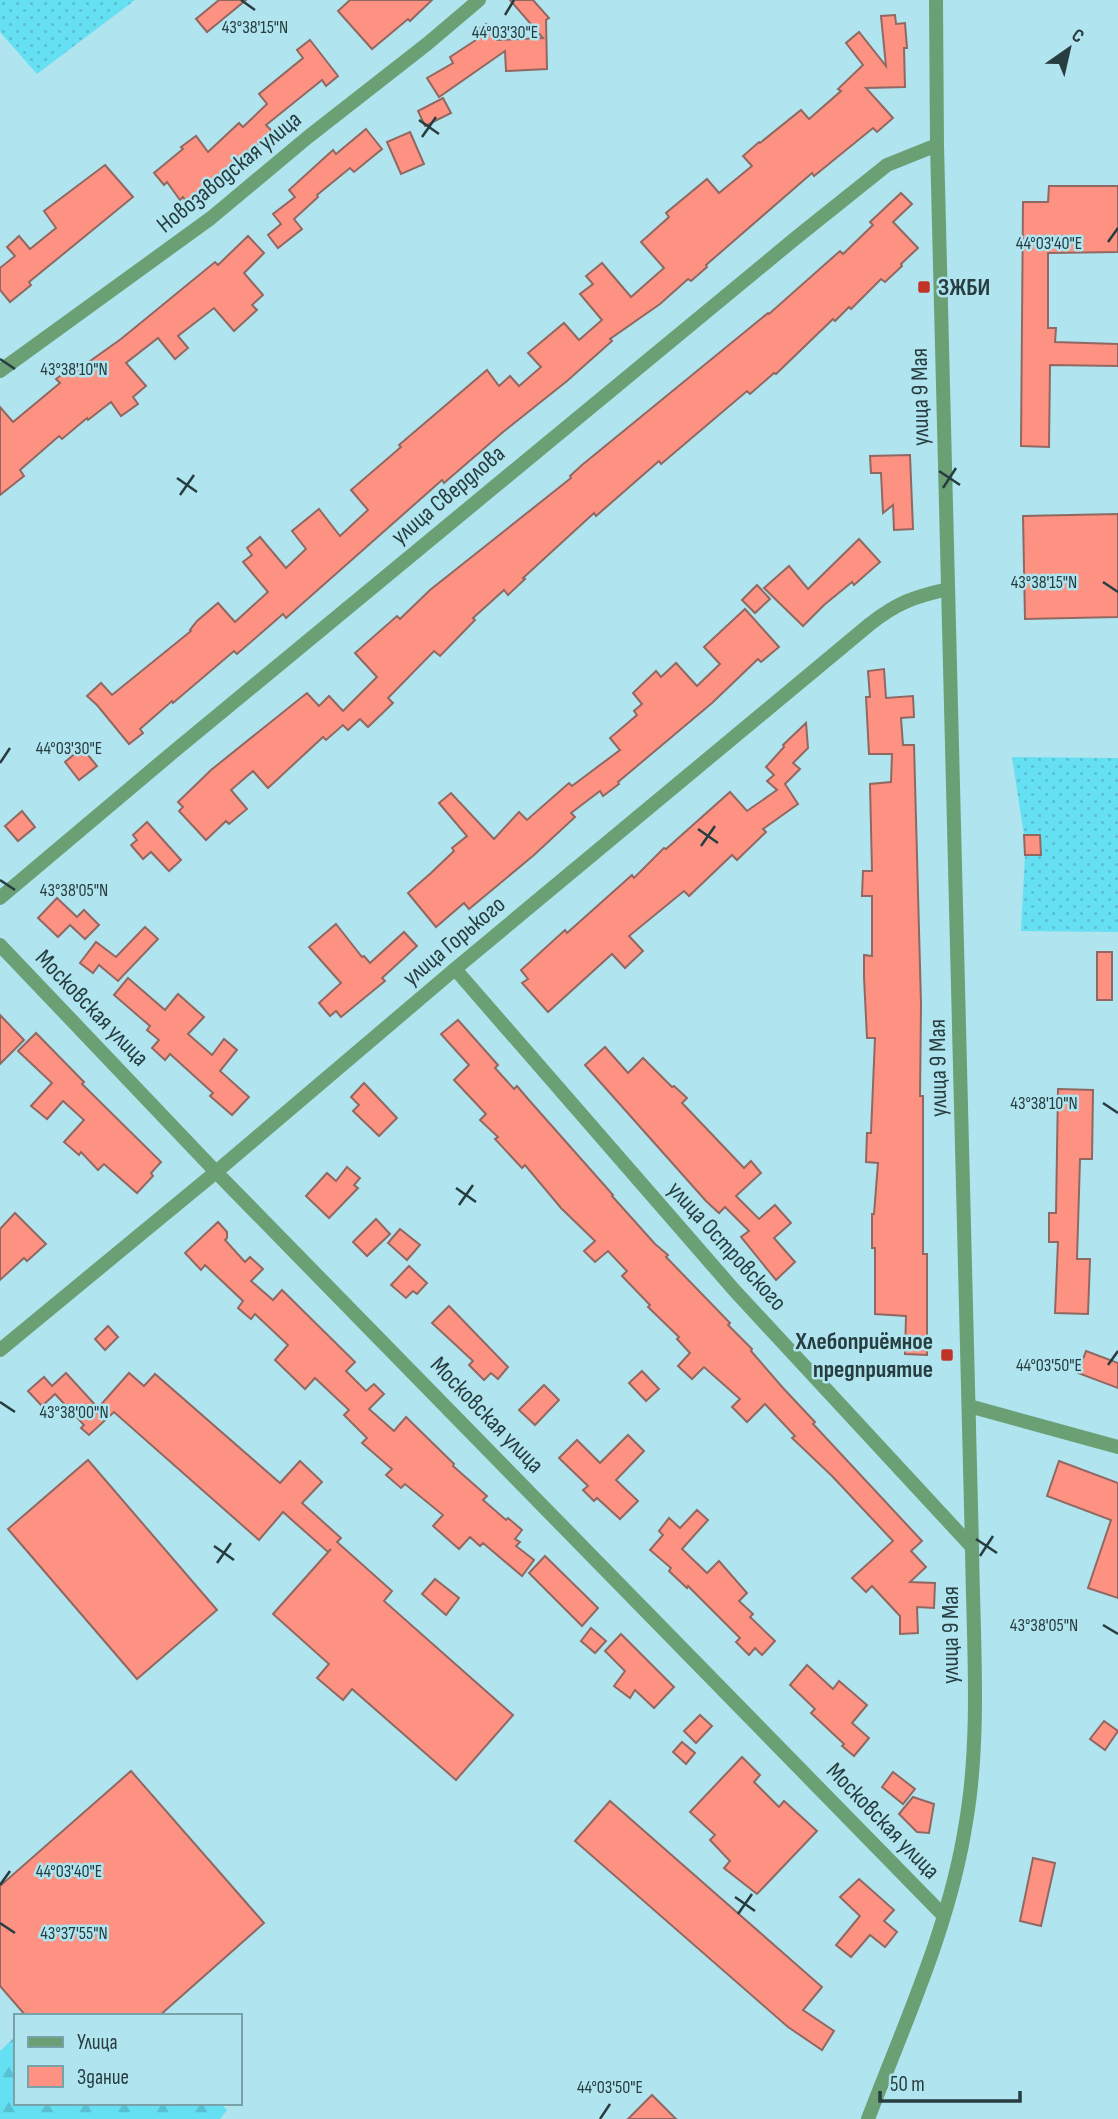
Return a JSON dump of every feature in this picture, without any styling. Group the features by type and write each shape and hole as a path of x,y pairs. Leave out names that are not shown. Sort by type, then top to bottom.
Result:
{"street":[{"name":"Новозаводская улица","path":"0,370 211,218 480,0"},
{"name":"улица 9 Мая","path":"868,2119 929,1963 956,1872 967,1822 974,1761 969,1406 937,145 936,0"},
{"name":"улица Свердлова","path":"0,898 172,752 807,229 887,165 937,145"},
{"name":"улица Горького","path":"0,1350 870,624 891,608 913,597 948,589"},
{"name":"Московская улица","path":"0,945 216,1172 943,1915"},
{"name":"улица Островского","path":"455,969 735,1291 972,1547"},
{"path":"969,1406 1118,1447"}],"green space":[{"path":"0,0 135,0 37,74 0,32"},
{"path":"1012,757 1118,758 1118,932 1021,931 1025,855 1041,855 1040,836 1024,835"},
{"path":"14,2038 14,2105 222,2105 227,2110 220,2119 0,2119 0,2051"}],"building":[{"path":"219,0 246,0 207,32 196,19"},
{"path":"350,0 432,0 410,21 408,19 372,49 338,11"},
{"path":"510,0 533,0 549,18 546,20 547,69 506,71 505,51 439,97 427,78 453,63 450,57 479,38 475,32 486,24 497,40 543,38"},
{"path":"895,15 896,24 905,23 905,87 866,88 893,118 877,132 873,128 814,176 812,173 691,281 688,279 660,304 610,339 612,341 567,381 444,483 442,480 286,618 283,614 237,654 234,651 173,703 172,701 140,729 143,733 129,744 87,696 101,683 112,695 191,631 197,621 218,603 235,622 268,592 243,562 252,555 247,548 260,537 286,568 306,549 292,531 319,509 340,536 368,510 351,490 487,370 499,386 510,376 519,386 541,367 528,353 564,323 579,340 602,320 580,294 593,284 586,276 602,263 631,297 664,268 641,242 669,217 666,213 707,179 719,193 752,166 743,156 759,142 801,110 809,119 841,91 838,89 863,65 846,43 859,32 886,66 881,16"},
{"path":"310,40 338,76 326,86 322,80 266,125 272,131 256,146 260,151 245,165 239,159 188,204 183,197 180,200 167,182 164,185 154,173 196,136 208,152 239,123 243,127 267,104 259,94 303,58 297,50"},
{"path":"443,98 451,113 425,126 418,111"},
{"path":"366,129 382,149 354,172 350,168 317,195 318,197 294,219 302,229 278,248 268,235 281,224 273,214 295,197 289,190 333,150 336,154"},
{"path":"410,132 424,164 401,174 387,142"},
{"path":"105,165 133,197 29,282 31,285 10,302 0,290 0,268 15,256 7,247 19,236 30,249 56,228 44,211"},
{"path":"1049,186 1118,186 1118,252 1048,253 1048,328 1056,328 1055,342 1118,344 1118,366 1050,365 1049,447 1021,446 1023,202 1048,202"},
{"path":"901,193 912,204 893,222 918,248 902,266 885,282 881,279 851,309 849,307 835,321 833,319 776,374 750,394 747,391 661,464 659,461 596,516 594,513 508,595 504,590 473,618 475,620 440,656 434,651 388,698 393,703 368,727 360,719 348,730 343,725 326,740 323,737 268,788 253,771 231,790 247,809 229,824 226,821 206,840 179,811 183,807 178,802 211,770 307,693 319,706 329,696 343,711 377,677 355,653 397,616 400,619 430,590 571,478 582,465 769,314 840,251 843,254 873,225 870,222"},
{"path":"248,236 264,253 244,273 263,295 252,305 257,310 234,331 214,308 178,336 188,348 175,359 158,338 126,363 146,386 133,397 138,404 121,416 111,402 62,439 59,436 20,470 24,476 0,495 0,407 13,422 60,383 56,379 73,366 76,371 121,339 215,262 218,265"},
{"path":"910,455 913,529 894,530 893,505 883,513 881,473 871,473 870,456"},
{"path":"1118,514 1118,617 1025,619 1023,516"},
{"path":"859,539 880,562 854,585 852,582 824,605 803,626 764,588 789,566 808,589"},
{"path":"757,585 770,599 755,613 742,600"},
{"path":"745,609 779,647 761,662 758,659 712,703 618,782 619,784 603,796 600,791 571,813 575,817 469,909 464,903 436,927 408,893 467,836 439,803 451,793 494,839 519,812 527,820 569,783 572,786 620,750 610,738 637,715 634,711 642,704 633,693 656,671 661,677 676,663 697,686 720,664 704,647"},
{"path":"884,669 886,698 913,696 914,717 901,718 903,745 914,745 921,1004 920,1096 923,1096 923,1254 927,1254 927,1355 905,1354 906,1316 875,1314 872,1214 878,1163 866,1162 867,1133 871,1133 875,1038 867,1038 864,977 864,955 872,956 872,896 862,896 863,871 872,871 870,784 891,782 892,754 869,754 866,697 870,697 868,671"},
{"path":"806,723 808,748 793,763 800,769 785,784 798,804 763,829 766,832 737,860 732,855 689,896 684,891 629,936 643,951 625,968 612,954 548,1012 522,983 528,979 521,970 632,875 634,878 664,848 730,792 747,811 777,790 767,781 774,775 766,767 783,745"},
{"path":"82,748 97,766 79,780 65,762"},
{"path":"22,811 35,827 18,841 5,826"},
{"path":"147,822 181,860 169,871 151,852 143,859 131,845 137,840 133,835"},
{"path":"1024,835 1040,835 1041,855 1025,855"},
{"path":"57,898 77,917 84,910 99,925 85,939 70,925 58,937 38,918"},
{"path":"336,924 370,963 404,932 417,946 382,978 385,981 341,1017 336,1011 330,1016 319,1003 341,983 309,947"},
{"path":"145,927 158,939 118,981 99,965 93,973 80,963 96,942 116,957"},
{"path":"1097,952 1112,952 1112,1000 1097,1000"},
{"path":"128,978 165,1010 178,994 204,1017 188,1034 212,1055 224,1039 237,1050 220,1071 249,1097 232,1115 210,1096 213,1093 170,1054 165,1060 152,1048 159,1040 147,1030 150,1026 114,995"},
{"path":"0,1015 24,1040 0,1064"},
{"path":"458,1020 498,1065 495,1068 514,1089 517,1086 612,1196 668,1255 666,1257 730,1323 728,1325 815,1422 813,1424 922,1541 911,1551 926,1567 910,1582 935,1583 934,1608 917,1607 918,1633 900,1634 900,1616 872,1586 866,1592 852,1578 893,1541 792,1438 795,1436 765,1404 747,1422 732,1407 740,1399 704,1367 692,1379 678,1366 690,1353 677,1339 679,1337 648,1307 650,1305 622,1276 627,1271 608,1251 595,1262 584,1251 595,1241 561,1208 525,1165 522,1168 495,1139 498,1137 480,1120 486,1114 454,1080 469,1065 441,1034"},
{"path":"36,1033 84,1082 82,1084 161,1162 151,1173 153,1176 137,1193 104,1164 98,1170 81,1152 79,1155 64,1142 84,1120 63,1101 47,1119 31,1106 52,1083 18,1051"},
{"path":"605,1047 628,1073 643,1058 687,1098 682,1103 744,1168 751,1161 761,1173 736,1196 759,1219 775,1205 791,1223 774,1238 795,1262 776,1280 741,1237 749,1231 725,1207 719,1213 706,1201 585,1065"},
{"path":"364,1083 397,1118 379,1136 353,1111 359,1105 351,1097"},
{"path":"1058,1089 1093,1090 1092,1159 1080,1159 1077,1259 1090,1259 1088,1314 1055,1313 1058,1242 1049,1242 1049,1213 1056,1213"},
{"path":"347,1167 360,1178 354,1185 358,1188 329,1218 306,1196 327,1173 336,1181"},
{"path":"15,1213 46,1244 27,1261 24,1258 0,1280 0,1229"},
{"path":"376,1219 390,1234 367,1256 353,1242"},
{"path":"218,1222 227,1232 225,1240 245,1262 250,1257 263,1269 251,1281 273,1300 282,1290 355,1362 346,1371 366,1391 374,1384 384,1394 369,1409 394,1431 406,1417 454,1464 453,1466 487,1496 483,1500 522,1530 515,1539 520,1542 516,1546 534,1560 522,1576 483,1543 480,1546 470,1537 459,1549 433,1526 443,1515 405,1484 401,1488 386,1475 392,1469 362,1443 367,1438 344,1415 349,1410 315,1378 305,1389 275,1360 288,1345 255,1314 251,1319 238,1308 243,1301 205,1265 201,1270 185,1253"},
{"path":"400,1229 420,1245 407,1260 388,1243"},
{"path":"409,1266 427,1283 417,1294 413,1291 406,1298 391,1285"},
{"path":"449,1306 508,1367 498,1379 491,1373 484,1380 469,1365 473,1361 432,1323"},
{"path":"108,1326 118,1337 105,1350 95,1339"},
{"path":"1086,1351 1118,1363 1118,1388 1078,1373"},
{"path":"642,1371 659,1389 646,1401 629,1383"},
{"path":"66,1373 98,1408 129,1373 144,1386 155,1374 280,1483 300,1461 322,1482 302,1503 341,1538 337,1542 392,1591 384,1601 513,1715 456,1780 352,1689 343,1700 317,1678 329,1664 273,1614 331,1549 328,1552 283,1512 259,1540 114,1412 89,1435 81,1428 84,1425 55,1394 42,1406 28,1391 44,1377 52,1386"},
{"path":"544,1385 559,1400 535,1425 519,1410"},
{"path":"628,1435 644,1451 616,1480 638,1501 620,1519 597,1498 594,1501 583,1490 588,1486 559,1458 577,1440 600,1463"},
{"path":"88,1460 217,1610 137,1679 8,1529"},
{"path":"1059,1461 1118,1483 1118,1598 1088,1588 1111,1520 1047,1496"},
{"path":"697,1510 708,1520 682,1549 707,1573 719,1561 747,1593 739,1601 753,1614 750,1617 775,1641 762,1655 755,1648 749,1655 736,1642 740,1638 650,1550 663,1535 659,1531 669,1518 680,1528"},
{"path":"545,1556 598,1608 582,1626 529,1573"},
{"path":"435,1579 459,1598 446,1615 422,1594"},
{"path":"591,1628 606,1641 595,1653 581,1641"},
{"path":"621,1634 674,1687 654,1708 635,1690 630,1698 614,1686 625,1671 605,1651"},
{"path":"807,1665 833,1689 839,1681 867,1705 852,1723 869,1738 854,1756 811,1713 815,1709 790,1685"},
{"path":"700,1715 712,1726 696,1743 684,1731"},
{"path":"1104,1721 1118,1731 1105,1750 1090,1739"},
{"path":"682,1742 695,1753 686,1764 673,1752"},
{"path":"742,1757 760,1775 754,1782 779,1807 784,1801 817,1831 757,1894 724,1868 730,1861 710,1840 715,1835 690,1812"},
{"path":"131,1771 264,1923 161,2014 24,2014 0,1986 0,1886"},
{"path":"893,1772 915,1789 903,1804 882,1787"},
{"path":"913,1797 934,1804 929,1833 917,1832 899,1814"},
{"path":"610,1801 822,1987 803,2010 834,2031 822,2050 788,2027 575,1841"},
{"path":"1033,1858 1055,1863 1041,1926 1020,1921"},
{"path":"859,1879 894,1910 884,1921 897,1932 885,1947 870,1935 851,1957 836,1945 860,1916 840,1897"},
{"path":"652,2095 676,2119 628,2119"}],"place":[{"name":"ЗЖБИ","path":"924,287"},
{"name":"Хлебоприёмное предприятие","path":"947,1355"}]}
